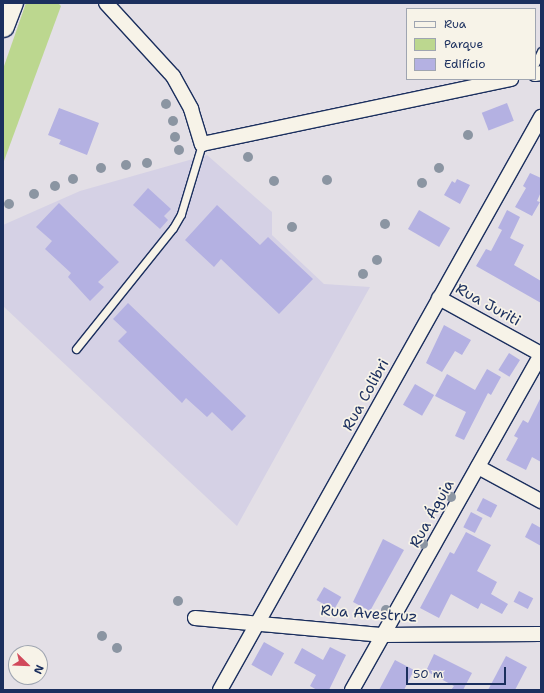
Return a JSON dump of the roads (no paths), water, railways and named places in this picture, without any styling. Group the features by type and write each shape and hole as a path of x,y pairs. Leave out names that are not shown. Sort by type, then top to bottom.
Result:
{"highway":[{"path":"3,26 12,3"}],"street":[{"path":"106,3 173,76 191,109 202,144 506,80"},
{"name":"Rua Colibri","path":"220,690 541,117"},
{"name":"Rua Juriti","path":"440,298 541,354"},
{"name":"Rua Águia","path":"352,690 541,354"},
{"path":"478,467 541,501"},
{"name":"Rua Avestruz","path":"195,618 258,622 383,635 541,634"}],"lane":[{"path":"536,62 541,51"},
{"path":"76,349 173,228 181,214 202,144"}]}
